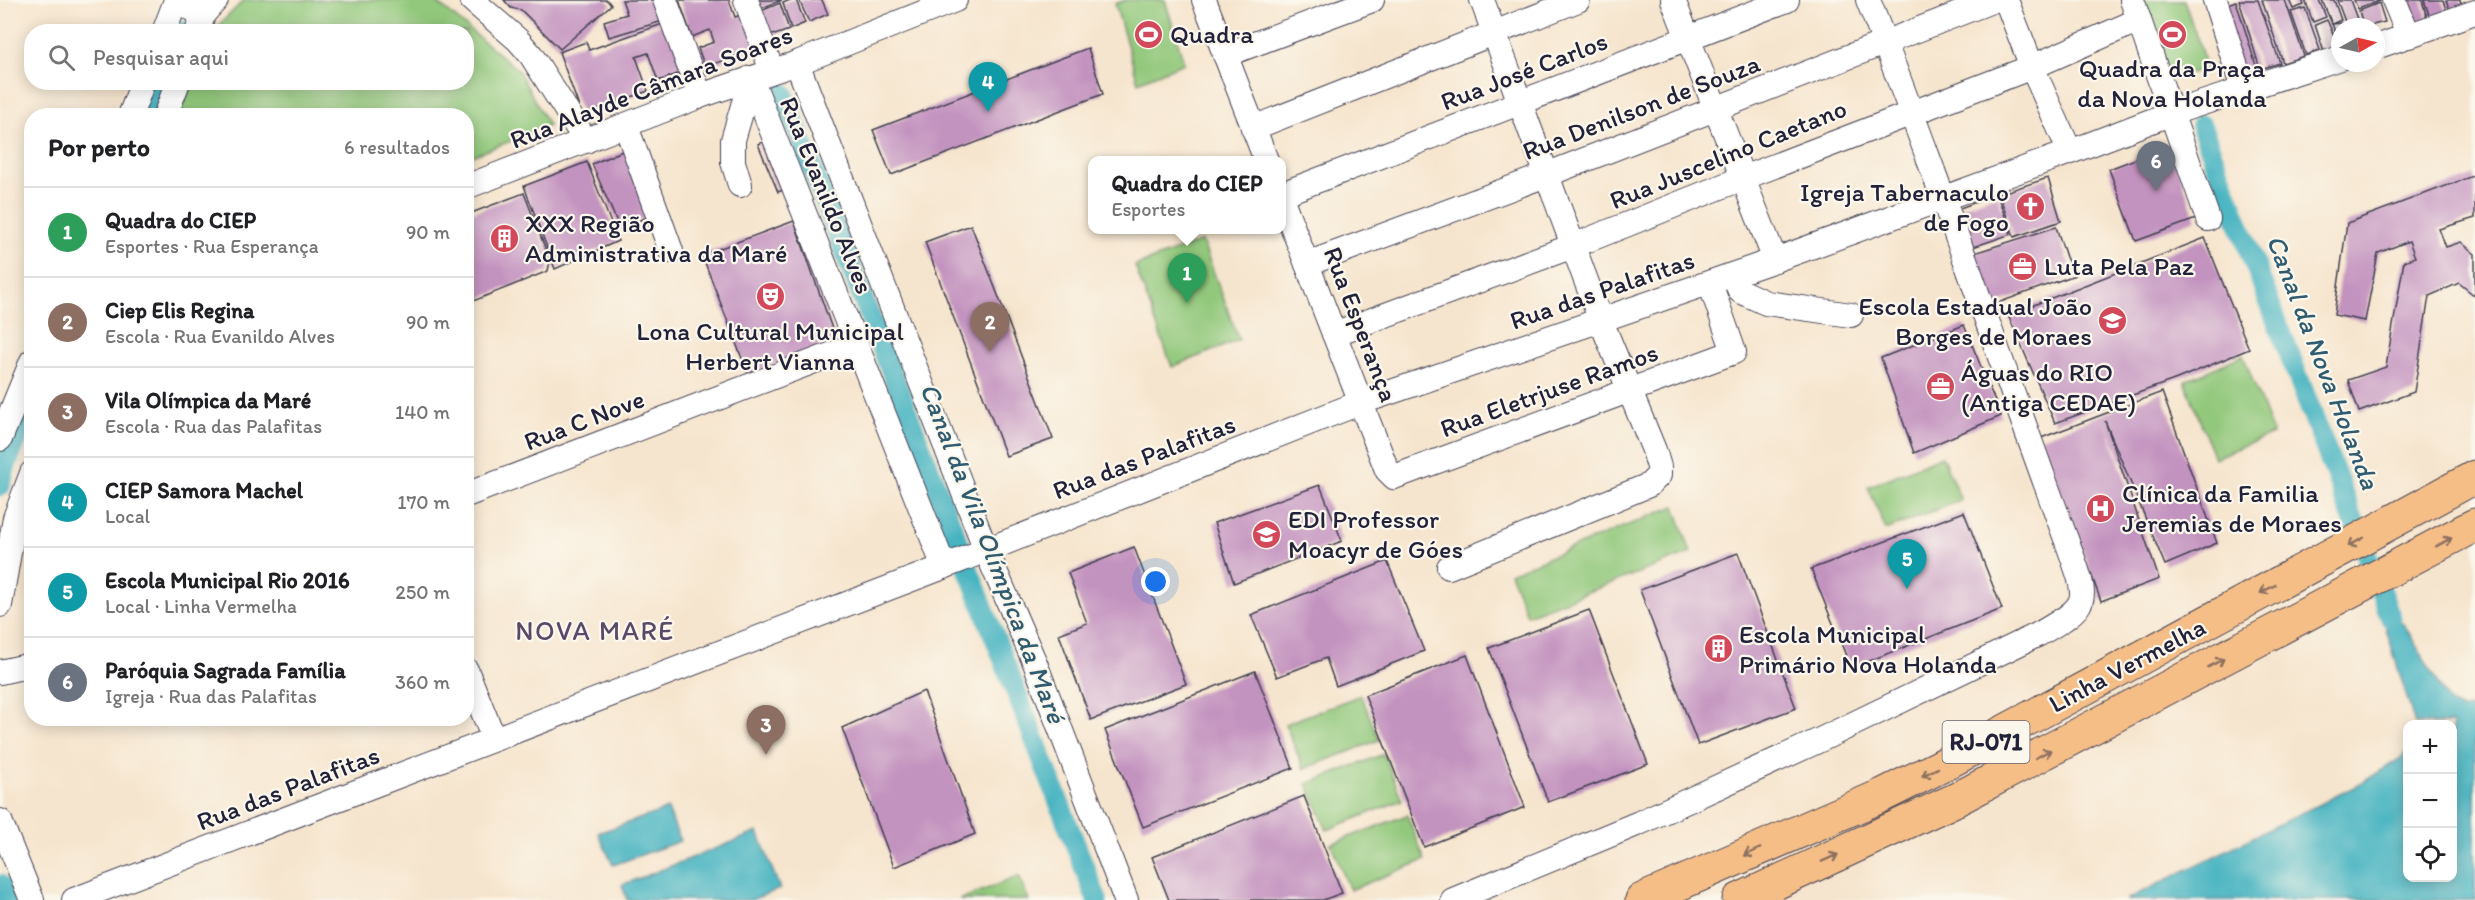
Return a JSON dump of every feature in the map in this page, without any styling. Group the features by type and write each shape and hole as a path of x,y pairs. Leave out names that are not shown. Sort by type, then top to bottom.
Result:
{"highway":[{"name":"Linha Vermelha","path":"1642,900 1883,795 2475,477"},
{"name":"Linha Vermelha","path":"1739,900 1957,800 2475,525"}],"street":[{"path":"472,0 518,40 531,55 586,141"},
{"path":"665,0 699,96"},
{"name":"Rua Evanildo Alves","path":"746,0 761,74 856,345 966,558"},
{"name":"Rua Alayde Câmara Soares","path":"474,184 699,96 797,63 955,0"},
{"path":"1204,0 1264,156"},
{"path":"1225,55 1372,0"},
{"path":"1449,567 1649,485 1659,475 1654,450 1628,392 1482,0"},
{"path":"1253,128 1578,0"},
{"path":"1673,0 1775,260"},
{"name":"Rua José Carlos","path":"1286,192 1787,0"},
{"path":"1453,900 1639,824 2039,634 2076,611 2082,597 2080,578 1912,112 1868,0"},
{"name":"Rua Denilson de Souza","path":"1307,264 1546,175 1994,0"},
{"path":"2006,0 2032,67 2070,152"},
{"path":"2215,0 2243,89"},
{"path":"2394,0 2409,36"},
{"path":"167,24 174,1 206,15"},
{"path":"2135,10 2208,219"},
{"name":"Rua Juscelino Caetano","path":"1334,334 1573,246 2032,67 2135,10"},
{"path":"2385,44 2475,12"},
{"name":"Rua das Palafitas","path":"74,900 966,558 1362,402 1733,275 2172,113 2331,61"},
{"name":"Rua Evanildo Alves","path":"797,63 966,558"},
{"path":"740,185 733,162 733,140 761,74"},
{"path":"133,108 140,90"},
{"path":"168,108 175,90"},
{"path":"626,126 671,251"},
{"name":"Rua Esperança","path":"1286,212 1387,470"},
{"path":"1733,275 1740,291 1766,303 1851,315"},
{"name":"Rua Eletrjuse Ramos","path":"1387,470 1389,475 1394,477 1404,475 1734,352 1710,283"},
{"name":"Rua C Nove","path":"474,492 856,345"},
{"path":"0,439 24,380"},
{"path":"2399,519 2475,460"},
{"path":"0,605 15,518 24,494"},
{"path":"966,558 1035,663 1126,900"},
{"path":"0,672 24,667"},
{"path":"474,690 494,739"},
{"path":"0,820 32,900"}],"green space":[{"path":"244,0 434,0 463,24 220,24"},
{"name":"Quadra","path":"1126,0 1165,0 1184,63 1138,82 1115,4"},
{"name":"Quadra da Praça da Nova Holanda","path":"2135,0 2184,0 2207,68 2165,81"},
{"path":"474,33 518,70 549,126 474,155 474,108 182,108 189,90 474,90"},
{"path":"1202,241 1239,340 1172,367 1135,266"},
{"path":"2243,355 2273,434 2214,458 2185,381"},
{"path":"1942,456 1961,500 1886,530 1868,487"},
{"path":"1675,506 1691,553 1527,615 1510,573"},
{"path":"1361,695 1379,740 1304,769 1285,724"},
{"path":"1384,754 1402,800 1327,830 1307,784"},
{"path":"1407,815 1425,860 1350,890 1331,844"},
{"path":"1019,876 1029,900 959,900"}],"water":[{"path":"2391,618 2405,626 2449,703 2461,709 2475,708 2475,900 2126,900 2360,784 2403,756 2403,882 2457,882 2457,720 2414,720 2386,629 2386,622"},
{"path":"668,809 680,841 613,865 598,833"},
{"path":"758,832 780,889 751,900 627,900 622,885"}],"building":[{"path":"504,0 607,0 611,5 560,49 521,10 511,8"},
{"path":"622,0 661,0 666,20 609,37 604,21 627,14"},
{"path":"679,0 729,0 735,17 747,13 759,48 705,67 698,48 714,42 710,30 692,37"},
{"path":"756,0 782,0 759,9"},
{"path":"796,0 805,23 791,29 783,3"},
{"path":"799,0 822,0 828,14 809,22"},
{"path":"2239,0 2258,0 2280,63 2260,69"},
{"path":"2262,0 2285,0 2304,56 2283,63"},
{"path":"2289,0 2302,0 2304,5 2293,9"},
{"path":"2305,0 2319,0 2326,17 2313,22"},
{"path":"2322,0 2334,0 2340,18 2331,18 2331,22"},
{"path":"2337,0 2350,0 2357,18 2344,18"},
{"path":"2354,0 2382,0 2358,9"},
{"path":"2399,0 2422,0 2427,18 2407,25"},
{"path":"2424,0 2443,0 2447,13 2430,18"},
{"path":"2446,0 2460,0 2462,9 2451,14"},
{"path":"2236,1 2257,69 2240,75 2219,7"},
{"path":"780,3 789,30 775,35 770,33 761,11"},
{"path":"2379,3 2384,18 2361,18 2359,11"},
{"path":"2305,8 2320,50 2306,55 2291,12"},
{"path":"2327,20 2331,29 2331,50 2324,52 2315,25"},
{"path":"668,22 686,71 658,81 648,53 636,57 648,91 582,115 559,52 586,42 589,50"},
{"path":"1088,48 1103,94 891,175 873,130"},
{"path":"782,135 802,182 778,192 758,144"},
{"path":"2170,146 2196,219 2136,241 2109,169"},
{"path":"627,149 654,214 620,229 592,164"},
{"path":"587,162 618,241 555,269 524,186"},
{"path":"2475,175 2475,218 2439,229 2446,247 2461,242 2475,254 2475,296 2459,283 2429,296 2414,392 2359,412 2348,380 2386,367 2404,261 2415,257 2409,241 2378,253 2365,321 2334,315 2347,223"},
{"name":"Igreja Tabernaculo de Fogo","path":"2048,178 2061,221 2014,237 1999,194"},
{"name":"XXX Região Administrativa da Maré","path":"524,193 550,261 548,271 474,301 474,212"},
{"path":"1997,194 2011,234 1970,248 1955,210"},
{"name":"Lona Cultural Municipal Herbert Vianna","path":"794,221 836,340 748,374 702,255"},
{"path":"971,225 1053,439 1006,456 925,242"},
{"name":"Luta Pela Paz","path":"2056,227 2075,275 1992,305 1971,254"},
{"name":"Escola Estadual João Borges de Moraes","path":"2205,238 2249,349 2177,379 2055,423 2008,315"},
{"name":"Águas do RIO (Antiga CEDAE)","path":"1964,325 2001,416 1914,453 1881,358"},
{"path":"2162,392 2217,543 2165,565 2105,421 2159,579 2101,601 2041,438"},
{"name":"EDI Professor Moacyr de Góes","path":"1320,485 1342,541 1234,583 1214,523"},
{"path":"1964,512 2002,609 1851,668 1811,569"},
{"path":"1134,547 1186,684 1091,720 1059,634 1087,623 1068,573"},
{"name":"Escola Municipal Primário Nova Holanda","path":"1738,553 1796,708 1698,745 1640,590"},
{"path":"1387,561 1424,651 1336,686 1326,658 1277,677 1251,615"},
{"path":"1589,610 1648,764 1548,802 1489,648"},
{"path":"1467,655 1525,807 1424,847 1365,695"},
{"path":"1255,671 1293,768 1143,827 1105,730"},
{"path":"924,691 975,834 894,867 842,728"},
{"path":"1304,796 1342,893 1323,900 1169,900 1152,857"}],"waterway":[{"path":"151,108 159,90"},
{"name":"Canal da Vila Olímpica da Maré","path":"783,93 1097,900"},
{"name":"Canal da Nova Holanda","path":"2201,125 2391,618"},
{"path":"0,486 24,421"},
{"path":"0,885 6,900"}],"place":[{"name":"Quadra","path":"1149,34"},
{"name":"Quadra da Praça da Nova Holanda","path":"2172,34"},
{"name":"CIEP Samora Machel","path":"988,112"},
{"name":"Paróquia Sagrada Família","path":"2156,191"},
{"name":"Igreja Tabernaculo de Fogo","path":"2030,207"},
{"name":"XXX Região Administrativa da Maré","path":"504,238"},
{"name":"Luta Pela Paz","path":"2023,266"},
{"name":"Lona Cultural Municipal Herbert Vianna","path":"770,297"},
{"name":"Quadra do CIEP","path":"1187,303"},
{"name":"Escola Estadual João Borges de Moraes","path":"2113,321"},
{"name":"Ciep Elis Regina","path":"990,352"},
{"name":"Águas do RIO (Antiga CEDAE)","path":"1940,387"},
{"name":"Clínica da Familia Jeremias de Moraes","path":"2101,508"},
{"name":"EDI Professor Moacyr de Góes","path":"1267,534"},
{"name":"Escola Municipal Rio 2016","path":"1907,589"},
{"name":"Escola Municipal Primário Nova Holanda","path":"1718,649"},
{"name":"Vila Olímpica da Maré","path":"766,755"}],"district":[{"name":"NOVA MARÉ","path":"595,631"}]}
